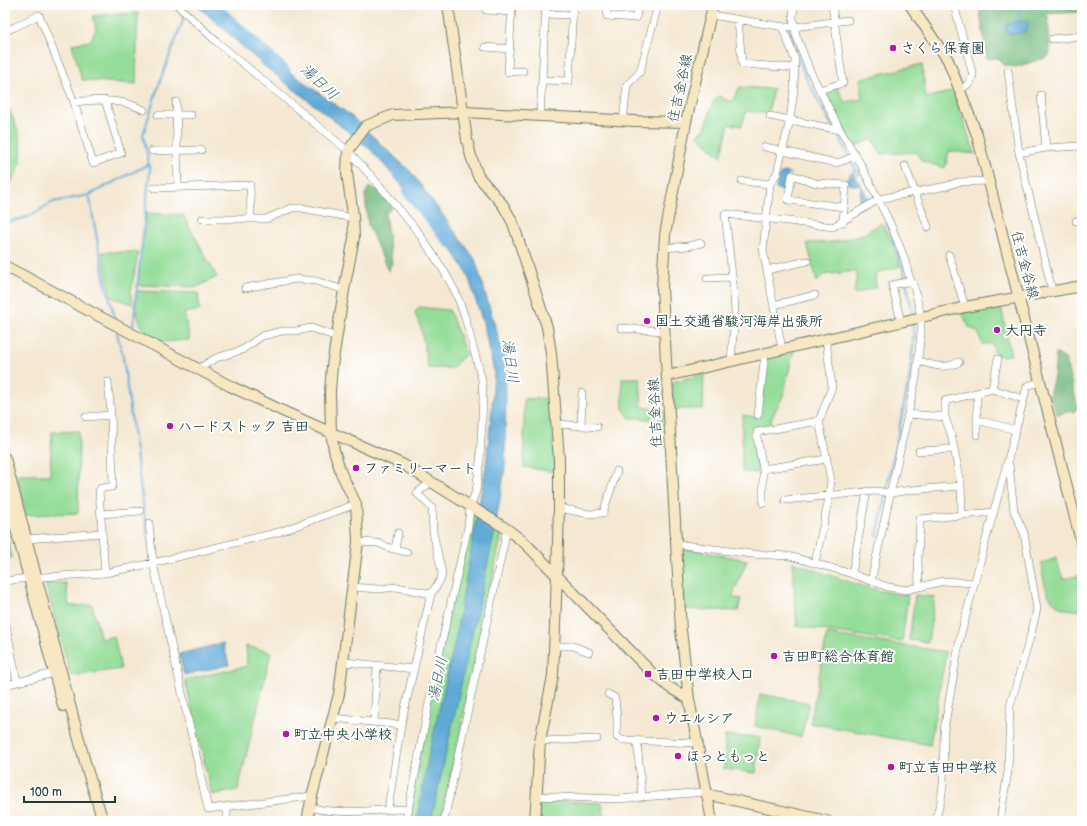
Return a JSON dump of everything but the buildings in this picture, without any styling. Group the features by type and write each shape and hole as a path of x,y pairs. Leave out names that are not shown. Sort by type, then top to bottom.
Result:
{"street":[{"path":"177,5 218,42 348,151 374,179 418,232 444,271 456,293 465,317 482,380 483,398 480,461 476,491 470,507 468,527 434,677 406,821"},
{"path":"448,5 467,140 471,156 478,176 503,206 513,223 547,327 551,353 559,459 555,646 553,676 540,741 535,821"},
{"path":"540,116 546,5"},
{"path":"542,80 569,81 573,5"},
{"path":"607,5 607,16 636,18 638,5"},
{"path":"623,121 627,85 640,72 658,5"},
{"path":"794,5 793,27 807,64 839,130 879,199 904,256 909,281 915,290 921,317 921,332 916,378 888,493 871,581"},
{"path":"819,90 843,83 832,5"},
{"name":"住吉金谷線","path":"910,5 948,60 977,135 1082,545"},
{"path":"954,5 973,75 970,83 960,90"},
{"path":"486,10 512,8 508,72 523,71"},
{"path":"712,10 738,20 793,27 848,20"},
{"name":"住吉金谷線","path":"712,10 686,122 665,235 662,288 681,630 689,699 705,793 712,821"},
{"path":"545,14 573,15"},
{"path":"5,31 39,15 74,102 93,163 121,153 105,100"},
{"path":"738,20 742,64 795,68"},
{"path":"782,349 763,250 770,184 777,173 790,120 794,89 795,59 783,26"},
{"path":"1052,39 1082,36"},
{"path":"485,47 510,49"},
{"path":"1008,71 1019,153 1052,290"},
{"path":"1041,95 1046,148"},
{"path":"74,102 105,100 136,106 144,110"},
{"path":"176,102 178,187"},
{"path":"307,821 312,796 339,694 358,542 356,504 341,473 334,450 331,433 330,391 332,366 354,238 347,174 348,151 366,126 393,115 464,112 623,121 686,122"},
{"path":"158,115 191,115"},
{"path":"770,116 839,130"},
{"path":"1019,153 1046,148 1080,146"},
{"path":"765,147 836,163 855,156"},
{"path":"152,151 201,150"},
{"path":"905,166 928,227"},
{"path":"843,222 846,185 816,183 792,175 788,200 844,207"},
{"path":"742,181 770,184"},
{"path":"731,361 735,314 725,214 767,218 833,228 879,199 951,185 958,182 989,181"},
{"path":"154,188 250,185 251,219"},
{"path":"202,219 266,219 292,208 302,208 353,218"},
{"path":"664,248 688,246 701,243"},
{"path":"949,255 965,307"},
{"path":"767,270 807,261"},
{"path":"5,266 198,369 287,413 404,465 505,528 526,544 650,671 669,688 689,699"},
{"path":"707,278 731,277"},
{"path":"245,288 296,279 316,280 344,290"},
{"path":"901,322 892,284 909,281"},
{"path":"667,376 965,307 1052,290 1082,286"},
{"path":"774,305 815,295"},
{"path":"198,369 216,358 242,350 262,336 282,331 296,331 311,328 337,337"},
{"path":"620,328 664,331"},
{"path":"815,563 830,496 831,480 819,421 832,387 826,339"},
{"path":"758,415 765,354"},
{"path":"992,389 998,359"},
{"path":"918,361 942,367 951,366 960,362"},
{"path":"105,573 99,491 101,488 112,487 113,483 111,415 108,382"},
{"path":"935,821 941,800 943,785 944,730 960,638 1027,386 1040,382"},
{"path":"962,515 961,486 951,434 945,417 945,401 992,389 1023,399"},
{"path":"581,426 582,393"},
{"path":"977,393 977,436"},
{"path":"908,414 945,417"},
{"path":"86,417 111,415"},
{"path":"977,420 1016,430"},
{"path":"763,502 763,470 757,432 819,421"},
{"path":"556,424 596,427"},
{"path":"920,451 954,449"},
{"path":"5,458 27,539 32,577 54,673 79,765 97,821"},
{"path":"763,470 827,459"},
{"path":"1000,821 1008,771 1010,706 1037,609 1024,533 1014,511 1008,460"},
{"path":"559,508 589,514 603,513 617,471"},
{"path":"388,809 401,726 431,594 441,579 442,573 433,532 432,508 417,493 430,482"},
{"path":"785,500 874,491 888,493 961,486"},
{"path":"5,488 103,821"},
{"path":"852,574 867,492"},
{"path":"5,581 32,577 105,573 153,563 279,532 356,504"},
{"path":"101,514 140,511"},
{"path":"919,587 918,558 920,519 994,512"},
{"path":"149,523 153,563 208,809 312,796"},
{"path":"444,821 505,528"},
{"path":"27,539 102,533"},
{"path":"395,549 398,533"},
{"path":"358,542 378,543 407,552"},
{"path":"676,544 752,554 789,556 852,574 888,587 906,590 944,581 974,583"},
{"path":"352,587 378,589 397,586 431,594"},
{"path":"5,620 17,682"},
{"path":"555,646 573,646 590,652"},
{"path":"344,662 414,669"},
{"path":"374,722 377,666"},
{"path":"5,685 54,673"},
{"path":"608,694 615,698 618,716 617,737 622,740 697,743"},
{"path":"333,718 401,726"},
{"path":"540,741 597,738"},
{"path":"637,741 642,797"},
{"path":"536,796 617,799 705,793 801,818 828,821"},
{"path":"226,821 227,806"},
{"path":"310,807 320,810 343,811 409,809"}],"green space":[{"path":"979,5 1082,5 1082,12 1043,14 1044,16 1048,16 1050,53 1048,57 1016,67 1004,65 998,58 987,59"},
{"path":"138,13 136,84 82,80 72,44 90,41 96,29 93,16"},
{"path":"922,64 926,98 953,91 975,154 949,151 945,168 922,161 916,152 881,154 873,139 853,147 825,92 837,87 845,102 862,99 860,79"},
{"path":"740,87 773,89 768,114 746,111 742,126 729,124 721,157 697,135 705,129 713,102 719,96 731,102"},
{"path":"9,108 20,140 21,159 13,179 5,189 5,109"},
{"path":"369,187 381,191 393,207 385,214 392,263 388,271 368,225 365,195"},
{"path":"146,213 183,215 217,277 197,287 137,285"},
{"path":"881,223 894,245 900,266 875,274 876,287 854,294 857,274 855,271 823,275 817,282 807,243 834,242 862,235"},
{"path":"102,252 138,252 131,292 132,304 111,297"},
{"path":"136,291 198,293 200,310 184,313 190,340 159,342 143,331 134,306"},
{"path":"1001,306 1011,355 1003,356 996,355 992,344 982,344 978,332 969,327 962,313"},
{"path":"419,307 449,310 466,354 452,368 428,368 421,328 415,313"},
{"path":"794,350 783,396 771,419 771,427 755,431 758,473 742,472 743,415 756,417 767,356"},
{"path":"1056,353 1065,359 1078,407 1075,411 1057,414 1049,395 1054,376"},
{"path":"704,374 703,409 674,409 672,384 675,381"},
{"path":"622,378 640,378 642,407 664,411 663,421 630,418 623,409"},
{"path":"550,398 555,472 524,467 524,399"},
{"path":"79,431 78,513 26,515 17,475 50,475 52,432"},
{"path":"473,515 502,533 441,821 408,821 434,677"},
{"path":"5,527 12,558 5,558"},
{"path":"683,548 747,560 732,597 741,599 738,611 683,609"},
{"path":"1056,558 1063,579 1081,575 1082,611 1070,610 1057,605 1052,600 1046,589 1041,564"},
{"path":"792,562 865,587 908,595 902,642 797,626"},
{"path":"45,583 66,583 69,606 92,605 101,639 114,636 121,669 71,676"},
{"path":"915,595 935,597 928,642 909,640"},
{"path":"827,634 946,652 930,745 810,723"},
{"path":"246,646 271,652 238,790 212,795 185,680 247,666"},
{"path":"760,694 809,703 801,737 755,726"},
{"path":"725,736 760,737 756,773 724,769"},
{"path":"537,800 602,803 605,821 581,821 579,817 544,821 539,819"}],"water":[{"path":"197,5 212,5 253,46 350,115 411,172 475,259 506,363 505,468 494,535 431,821 417,821 429,753 455,641 486,465 494,371 483,323 467,273 434,222 370,149 263,65"},
{"path":"1023,21 1027,22 1028,25 1026,31 1011,34 1006,31 1007,24"},
{"path":"781,173 787,174 785,191 776,189 778,178"},
{"path":"854,174 871,202 858,210 861,186 848,184 846,182"},
{"path":"223,643 229,665 184,675 179,654"}],"waterway":[{"path":"186,5 187,11"},
{"name":"湯日川","path":"213,5 285,71"},
{"path":"1013,20 1018,19 1021,14 1016,5"},
{"path":"133,327 150,169 143,135 158,87 185,15"},
{"path":"790,20 794,47 799,61 832,126"},
{"path":"835,130 849,156"},
{"path":"851,160 859,175"},
{"path":"5,223 28,217 53,202 89,195 149,164"},
{"path":"843,183 856,169"},
{"path":"784,172 790,174"},
{"name":"湯日川","path":"408,192 449,242"},
{"path":"89,195 105,282 115,318"},
{"path":"886,224 900,257 913,315"},
{"path":"877,536 910,375 914,334 913,325"},
{"path":"117,333 123,357 147,534"}],"place":[{"name":"さくら保育園","path":"893,48"},
{"name":"国土交通省駿河海岸出張所","path":"647,321"},
{"name":"大円寺","path":"997,330"},
{"name":"ハードストック 吉田","path":"170,426"},
{"name":"ファミリーマート","path":"356,468"},
{"name":"吉田町総合体育館","path":"774,656"},
{"name":"吉田中学校入口","path":"648,674"},
{"name":"ウエルシア","path":"656,718"},
{"name":"町立中央小学校","path":"286,734"},
{"name":"ほっともっと","path":"678,756"},
{"name":"町立吉田中学校","path":"891,767"}]}
